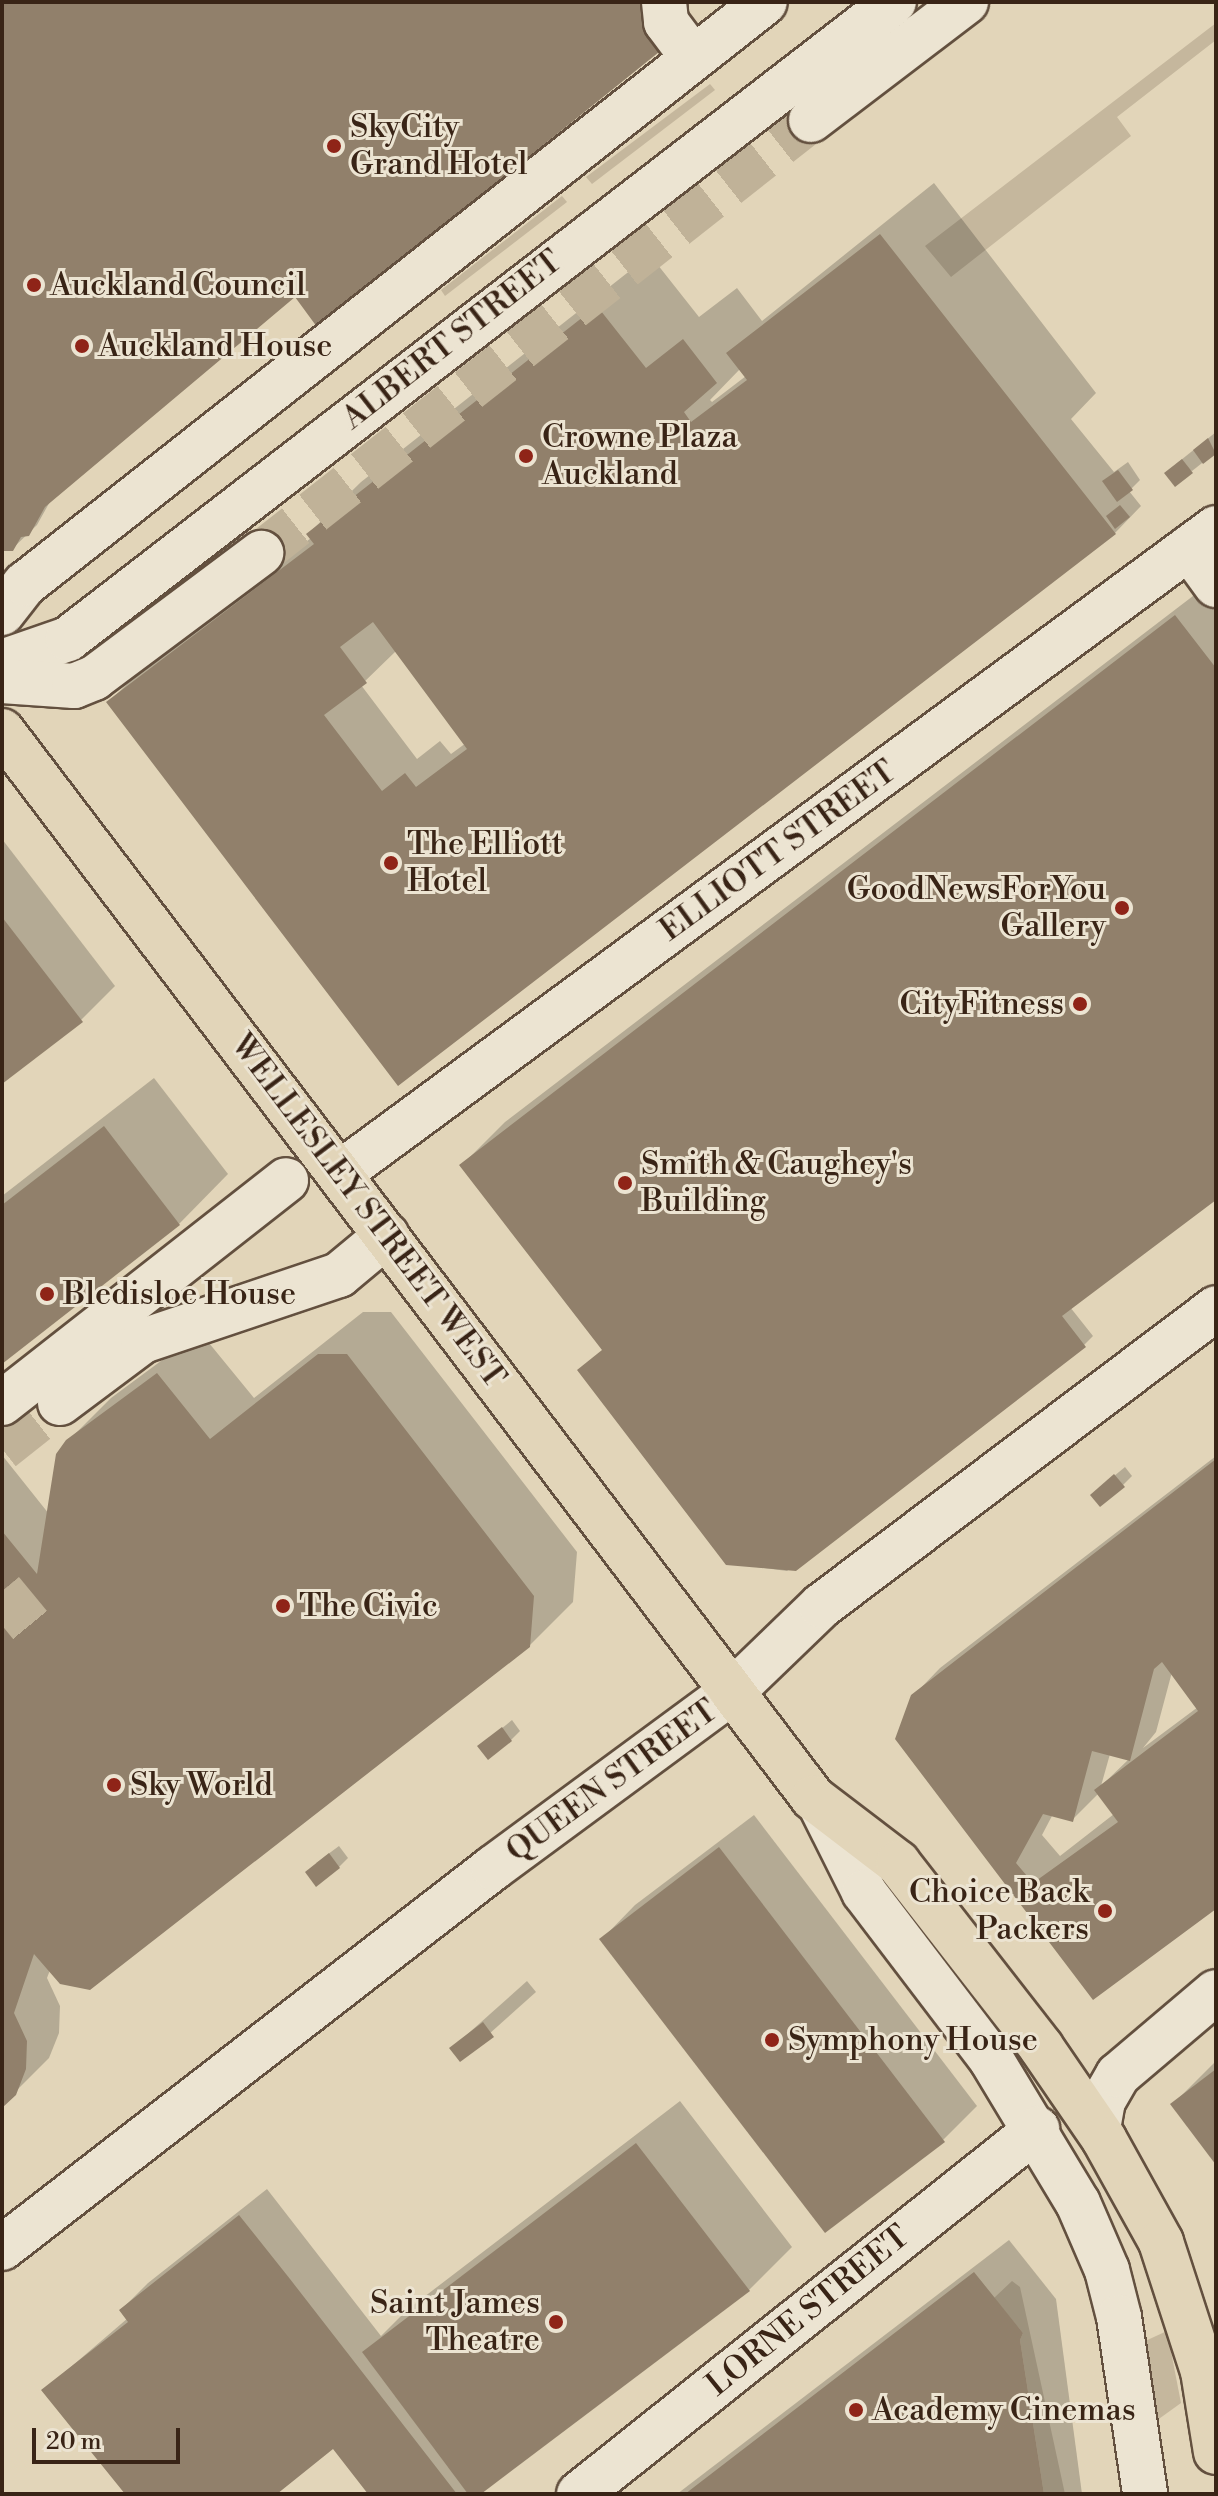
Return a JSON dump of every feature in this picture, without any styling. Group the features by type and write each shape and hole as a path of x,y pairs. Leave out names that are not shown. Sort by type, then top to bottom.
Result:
{"main road":[{"name":"WELLESLEY STREET WEST","path":"2,731 822,1808 898,1863 1098,2129 1175,2275 1203,2371 1216,2452"}],"street":[{"path":"664,2 666,22 693,58"},
{"path":"2,613 25,584 765,2"},
{"name":"ALBERT STREET","path":"2,662 68,639 894,2"},
{"path":"811,120 966,2"},
{"path":"1202,538 1216,585"},
{"name":"ELLIOTT STREET","path":"340,1173 1202,538"},
{"path":"2,681 74,686 94,678 261,553"},
{"path":"2,1403 286,1180"},
{"path":"60,1403 149,1324 339,1275 387,1235"},
{"name":"QUEEN STREET","path":"2,2248 493,1868 732,1692 821,1606 1216,1308"},
{"path":"822,1808 864,1892 991,2059 1037,2129 1107,2270 1145,2494"},
{"path":"1098,2129 1103,2101 1118,2075 1216,1992"},
{"name":"LORNE STREET","path":"579,2494 1037,2129"}],"shaded area":[{"path":"1216,23 1216,40 1117,117 1131,136 951,277 925,246"},
{"path":"710,84 715,90 592,184 586,177"},
{"path":"562,196 567,202 445,296 441,290"},
{"path":"1012,2281 1020,2287 1065,2494 1044,2494 1020,2340 1023,2333 994,2298"},
{"path":"1167,2331 1181,2403 1149,2426 1143,2342"}],"building":[{"path":"2,2 678,2 645,28 664,48 317,327 295,297 45,507 29,536 21,537 13,551 2,551"},
{"path":"880,234 1116,534 398,1086 106,702 314,544 306,534 597,306 646,368 683,339 717,383 684,412 691,422 747,380 726,353","holes":["373,622 467,749 416,787 405,773 382,791 324,715 367,683 340,647"]},
{"path":"1208,438 1216,454 1203,464 1193,450"},
{"path":"1182,459 1193,473 1175,487 1164,473"},
{"path":"1118,470 1133,490 1117,502 1102,481"},
{"path":"1120,505 1130,517 1115,529 1106,516"},
{"path":"1175,615 1216,668 1216,1200 1062,1316 1086,1347 796,1571 726,1565 577,1370 602,1350 459,1165"},
{"path":"2,917 83,1022 2,1084"},
{"name":"Bledisloe House","path":"104,1126 180,1225 2,1364 2,1205"},
{"name":"The Civic","path":"318,1354 347,1354 534,1596 530,1647 90,1990 60,1984 34,1954 14,2013 27,2041 26,2069 16,2095 2,2108 2,1531 37,1574 56,1454 66,1440 157,1373 210,1439"},
{"path":"1216,1459 1216,1909 1093,2000 895,1739 911,1695","holes":["1162,1662 1198,1711 1094,1790 1118,1822 1033,1883 1016,1863 1043,1814 1073,1822 1092,1751 1130,1761 1154,1669"]},
{"path":"1114,1474 1125,1487 1100,1507 1090,1495"},
{"path":"502,1727 512,1741 488,1760 477,1746"},
{"name":"Symphony House","path":"719,1847 945,2142 825,2233 599,1939"},
{"path":"329,1853 340,1868 316,1887 305,1872"},
{"path":"483,2022 494,2037 460,2062 449,2048"},
{"path":"1216,2069 1216,2165 1170,2104"},
{"name":"Saint James Theatre","path":"636,2143 750,2291 481,2494 468,2494 362,2352"},
{"path":"239,2215 457,2494 368,2494 333,2449 277,2494 125,2494 41,2390 128,2322 119,2310"},
{"path":"974,2272 1023,2333 1020,2340 1044,2494 685,2494"}],"tunnel":[{"path":"261,553 811,120"},
{"path":"2,1449 60,1403"},
{"path":"2,1591 31,1626"}],"place":[{"name":"SkyCity Grand Hotel","path":"334,146"},
{"name":"Auckland Council","path":"34,285"},
{"name":"Auckland House","path":"82,346"},
{"name":"Crowne Plaza Auckland","path":"526,456"},
{"name":"The Elliott Hotel","path":"391,863"},
{"name":"GoodNewsForYou Gallery","path":"1122,908"},
{"name":"CityFitness","path":"1080,1004"},
{"name":"Smith & Caughey's Building","path":"625,1183"},
{"name":"Bledisloe House","path":"47,1294"},
{"name":"The Civic","path":"283,1606"},
{"name":"Sky World","path":"114,1785"},
{"name":"Choice Back Packers","path":"1105,1911"},
{"name":"Symphony House","path":"772,2040"},
{"name":"Saint James Theatre","path":"556,2322"},
{"name":"Academy Cinemas","path":"856,2410"}]}
